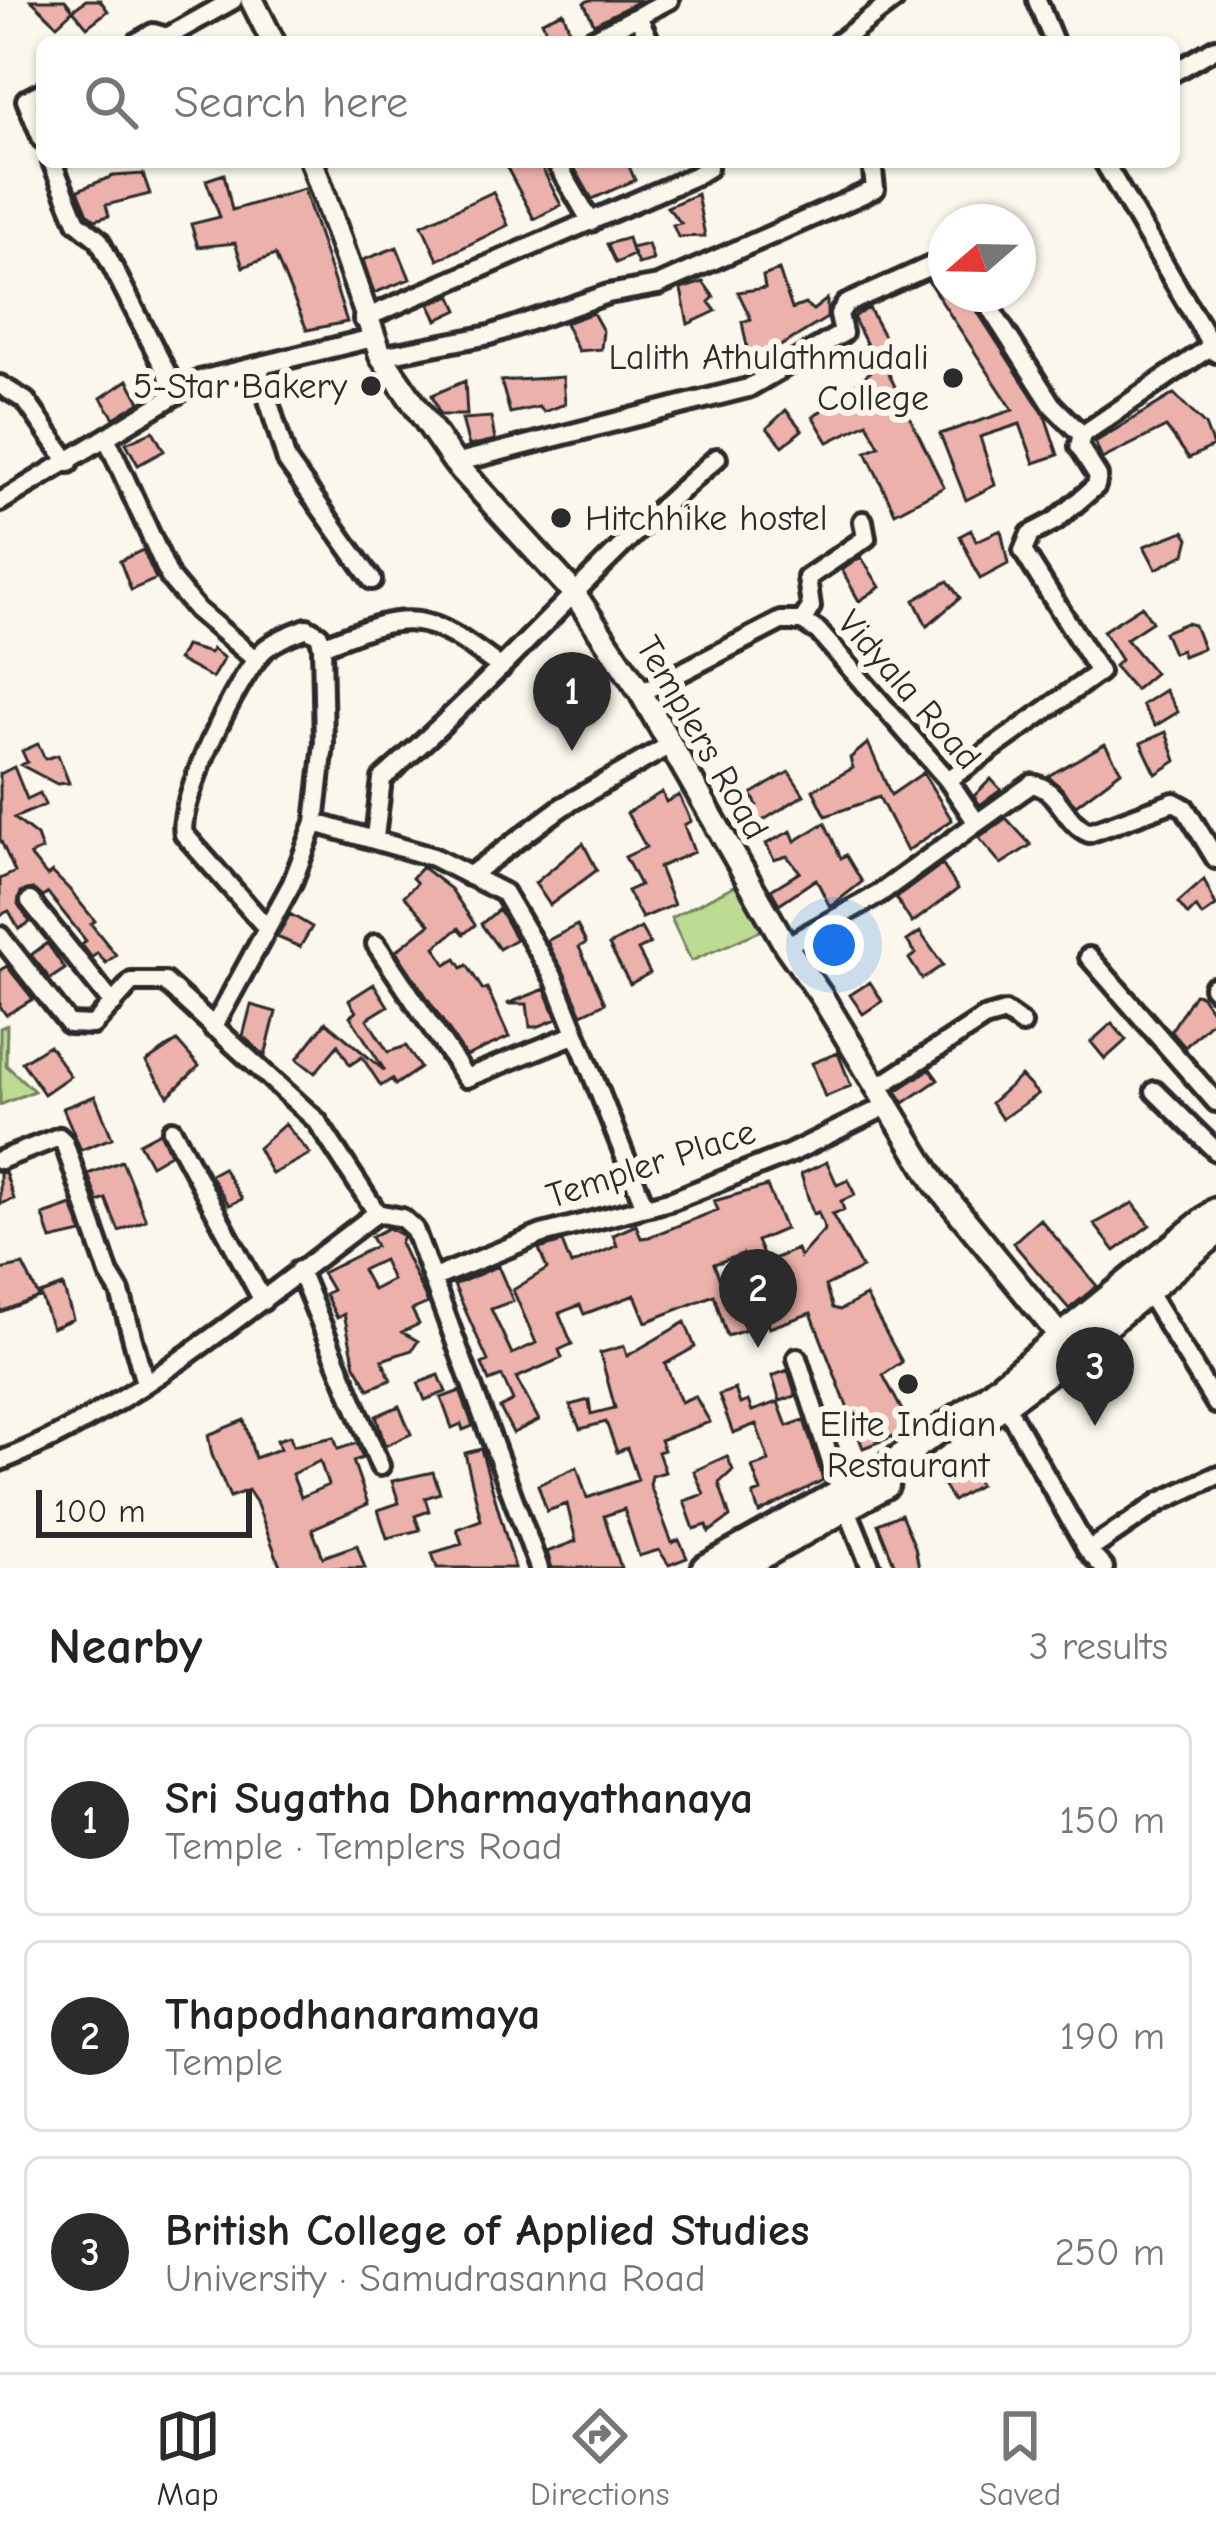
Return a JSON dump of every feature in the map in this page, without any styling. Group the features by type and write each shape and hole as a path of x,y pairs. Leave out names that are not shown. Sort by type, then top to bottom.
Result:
{"highway":[{"path":"741,1568 1005,1404 1216,1210"},
{"path":"705,1568 844,1501 964,1413 1212,1246"}],"main road":[{"path":"252,0 270,36"},
{"name":"Templers Road","path":"314,168 372,338 455,463 574,593 640,693 786,946 935,1184 1068,1345"}],"street":[{"path":"169,36 233,0"},
{"path":"599,36 669,0"},
{"path":"847,36 894,0"},
{"path":"1037,0 1052,36"},
{"path":"638,16 647,36"},
{"path":"1180,69 1216,48"},
{"path":"36,95 26,100 36,124"},
{"path":"54,168 77,223 99,241 177,393"},
{"path":"559,168 590,222"},
{"path":"372,338 590,222 708,168"},
{"path":"0,502 200,380 372,338 490,334 608,294 658,285 875,189 873,168"},
{"path":"948,779 1100,672 1023,551 1030,535 1096,485 1098,476 1079,446 1082,435 1214,347 1108,168"},
{"path":"455,463 748,388 843,334 838,314 846,304 928,267"},
{"path":"993,312 1052,405 1082,435"},
{"path":"258,368 287,460 372,580"},
{"path":"0,385 26,400 69,463"},
{"path":"106,439 170,578 197,610 256,660"},
{"path":"375,837 382,779 501,668 633,530 717,458"},
{"path":"802,622 811,607 807,578 866,538 863,521"},
{"path":"322,646 381,622 413,620 447,627 501,668"},
{"name":"Vidyala Road","path":"640,693 782,621 802,622 818,631 948,779 977,823 879,894 786,946"},
{"path":"213,1028 292,883 315,823 325,744 322,646 319,635 307,628 268,647 256,660 224,716 181,824 184,834 266,926"},
{"path":"469,876 562,807 668,746"},
{"path":"977,823 1033,784 1051,793 1080,831 1089,833 1174,802 1184,808 1216,859"},
{"path":"315,823 375,837 504,893 554,978 645,1207"},
{"path":"30,901 113,1004"},
{"path":"0,936 70,1024 93,1024 132,982 149,978 166,982 317,1121 377,1213 402,1218 414,1229 539,1568"},
{"path":"376,944 466,1078 576,1034"},
{"path":"1088,957 1216,1102"},
{"name":"Templer Place","path":"434,1278 542,1234 645,1207 791,1153 881,1097 984,1018 1005,1012 1022,1024"},
{"path":"1155,1091 1216,1151"},
{"path":"172,1130 263,1301"},
{"path":"0,1160 59,1137 64,1142 109,1274 120,1292 144,1380"},
{"path":"0,1461 37,1447 144,1380 263,1301 377,1213"},
{"path":"299,1270 380,1466"},
{"path":"1148,1291 1216,1404"},
{"path":"797,1358 871,1568"},
{"path":"1005,1404 1088,1550 1104,1568"},
{"path":"1088,1550 1160,1502 1216,1476"}],"green space":[{"path":"736,885 762,930 691,961 671,918"},
{"path":"7,1025 6,1065 34,1091 0,1105 0,1028"}],"building":[{"path":"31,0 65,0 73,10 57,25"},
{"path":"86,0 100,0 108,11 87,27 73,10"},
{"path":"641,0 594,24 584,3"},
{"path":"563,12 572,36 548,36 542,21"},
{"path":"507,168 542,168 561,205 534,219"},
{"path":"574,168 630,168 635,180 592,199"},
{"path":"143,174 150,194 106,205 109,216 95,220 88,214 78,190 113,176"},
{"path":"224,174 232,210 304,189 347,322 307,330 275,255 243,267 235,243 198,247 191,224 220,217 206,180"},
{"path":"493,192 508,225 438,260 422,225"},
{"path":"697,194 705,236 678,237 673,225 681,223 667,207"},
{"path":"628,238 633,255 616,263 607,244"},
{"path":"648,244 653,260 638,264 631,248"},
{"path":"397,247 410,279 374,293 363,260"},
{"path":"779,270 792,309 805,304 813,310 827,299 827,318 744,368 748,352 742,322 751,319 738,292 765,288 763,276"},
{"path":"703,282 714,297 709,302 716,311 688,324 681,289"},
{"path":"451,295 458,310 437,320 429,304"},
{"path":"869,308 893,353 875,361 853,317"},
{"path":"948,312 978,312 1045,416 1058,455 1034,463 1020,424 980,437 995,485 966,500 940,434 1013,410"},
{"path":"593,313 603,331 601,349 578,351 565,323"},
{"path":"883,362 944,487 895,513 866,452 879,446 867,423 828,442 813,417"},
{"path":"563,377 565,404 544,412 539,407 510,413 501,381"},
{"path":"128,380 140,402 114,418 101,398"},
{"path":"465,381 467,415 440,415 432,395"},
{"path":"1174,394 1205,425 1213,446 1189,458 1166,427 1102,459 1095,442"},
{"path":"786,410 802,430 783,446 767,428"},
{"path":"491,417 495,440 469,446 462,419"},
{"path":"153,431 164,451 138,465 126,443"},
{"path":"971,530 976,541 1001,530 1008,564 980,579 960,536"},
{"path":"1184,531 1189,538 1185,554 1156,569 1144,546"},
{"path":"143,550 156,579 131,590 120,561"},
{"path":"861,557 880,587 859,601 842,570"},
{"path":"948,581 960,598 927,626 914,600"},
{"path":"1142,606 1152,622 1126,639 1155,673 1135,690 1114,666 1121,660 1103,631"},
{"path":"1186,623 1194,625 1203,648 1183,656 1181,650 1173,653 1164,632"},
{"path":"185,646 210,653 212,649 224,658 212,678 178,660"},
{"path":"1165,690 1178,712 1155,726 1142,705"},
{"path":"1166,732 1176,761 1156,774 1141,743"},
{"path":"868,743 891,795 923,773 952,820 907,851 879,797 826,816 813,790 853,768 850,758"},
{"path":"38,744 45,759 58,755 69,783 57,784 21,765 27,762 22,751"},
{"path":"1105,744 1121,771 1076,805 1048,776"},
{"path":"14,767 27,799 40,793 45,805 14,818 37,836 42,850 30,855 47,876 52,872 69,889 95,921 91,924 116,955 106,963 97,953 92,958 82,945 86,941 48,893 43,897 33,889 21,892 18,904 30,922 19,929 9,911 0,915 0,879 15,872 0,839 0,774"},
{"path":"789,772 804,795 754,826 761,839 746,845 731,821 757,805 751,794"},
{"path":"991,779 1001,790 980,805 974,796"},
{"path":"662,792 666,802 679,795 691,821 684,825 694,852 659,867 674,905 642,918 627,891 640,885 625,857 646,847 627,813"},
{"path":"1006,818 1031,845 1001,864 979,838"},
{"path":"825,823 841,858 846,855 862,882 830,907 816,879 779,904 771,890 800,872 787,856 774,860 766,844 791,831 795,841"},
{"path":"583,843 597,870 550,905 535,883"},
{"path":"942,864 958,889 912,923 896,898"},
{"path":"422,867 451,889 475,925 464,934 459,928 435,947 446,965 456,959 462,968 467,965 483,990 487,988 509,1037 466,1056 396,951 430,924 404,896 417,883 412,878"},
{"path":"1204,880 1216,906 1202,916 1196,907 1188,915 1178,903"},
{"path":"499,909 516,939 499,949 481,924"},
{"path":"290,914 312,927 300,947 277,937"},
{"path":"577,925 586,943 579,947 605,1003 582,1014 547,941"},
{"path":"641,928 650,944 638,950 650,973 630,984 609,945"},
{"path":"920,932 943,965 922,979 909,959 916,954 907,941"},
{"path":"47,943 65,969 50,979 31,955"},
{"path":"7,966 33,999 6,1015 0,1006 0,970"},
{"path":"870,982 882,1001 863,1014 850,995"},
{"path":"374,984 388,1006 367,1019 388,1052 406,1046 420,1068 395,1085 392,1079 381,1086 362,1057 350,1065 338,1045 315,1073 297,1059 326,1022 385,1071 350,1016 356,1012 349,1000"},
{"path":"545,989 557,1019 537,1027 530,1027 527,1004 507,1004"},
{"path":"1194,994 1201,995 1216,1017 1185,1047 1171,1031"},
{"path":"251,1005 276,1012 265,1056 243,1036"},
{"path":"1112,1023 1126,1040 1105,1059 1091,1042"},
{"path":"177,1041 199,1066 168,1096 146,1062"},
{"path":"49,1045 70,1076 44,1094 22,1062"},
{"path":"838,1053 851,1086 825,1097 812,1063"},
{"path":"930,1069 938,1080 904,1103 896,1091"},
{"path":"1021,1076 1038,1094 1002,1119 991,1103"},
{"path":"95,1096 112,1138 81,1150 63,1108"},
{"path":"285,1124 310,1154 272,1174 258,1148"},
{"path":"160,1132 170,1154 151,1165 139,1143"},
{"path":"122,1161 146,1220 119,1231 106,1199 98,1202 88,1174"},
{"path":"827,1162 837,1185 848,1180 855,1195 841,1201 844,1210 832,1214 862,1268 825,1286 833,1308 840,1310 866,1296 902,1362 883,1375 912,1429 863,1448 811,1313 769,1328 743,1254 714,1264 731,1309 739,1306 746,1330 727,1336 714,1295 646,1322 635,1295 584,1314 580,1305 559,1313 572,1344 559,1350 562,1358 516,1378 539,1420 513,1433 500,1408 513,1401 502,1376 489,1381 482,1364 488,1361 454,1285 498,1266 513,1301 491,1309 512,1354 536,1343 513,1290 547,1269 539,1249 562,1242 571,1265 617,1246 613,1235 636,1225 641,1238 649,1237 718,1210 714,1201 767,1186 785,1229 757,1241 766,1262 797,1249 800,1257 825,1229 818,1212 813,1214 801,1174"},
{"path":"223,1168 242,1199 229,1205 210,1175"},
{"path":"5,1172 14,1199 0,1204 0,1173"},
{"path":"1133,1203 1150,1225 1115,1251 1094,1224"},
{"path":"72,1205 82,1233 51,1240 43,1215"},
{"path":"1040,1219 1097,1286 1069,1309 1013,1243"},
{"path":"388,1228 403,1236 400,1243 428,1303 412,1310 419,1324 402,1332 418,1341 412,1350 382,1360 391,1380 369,1389 355,1365 344,1314 337,1318 325,1294 332,1290 322,1273 376,1246 371,1237","holes":["383,1260 392,1280 373,1290 362,1270"]},
{"path":"23,1265 39,1297 0,1312 0,1270"},
{"path":"63,1286 73,1319 52,1328 40,1294"},
{"path":"685,1322 695,1347 665,1364 681,1402 695,1396 710,1422 660,1440 664,1450 658,1452 665,1472 652,1476 650,1485 672,1543 679,1540 687,1558 669,1565 659,1550 639,1556 624,1509 604,1516 621,1568 552,1568 547,1552 576,1541 567,1504 547,1511 538,1485 577,1467 587,1498 638,1480 627,1448 617,1452 606,1422 580,1429 570,1405 589,1400 591,1414 615,1408 600,1353 624,1346 627,1356"},
{"path":"788,1370 796,1396 780,1401 772,1376"},
{"path":"439,1375 446,1392 425,1400 418,1383"},
{"path":"735,1389 740,1404 748,1401 752,1411 778,1402 787,1426 804,1420 823,1480 759,1513 753,1495 761,1492 752,1467 769,1461 756,1424 733,1433 719,1395"},
{"path":"460,1391 473,1426 463,1430 461,1424 452,1428 441,1398"},
{"path":"399,1406 411,1434 385,1446 376,1416"},
{"path":"244,1420 255,1458 280,1449 277,1440 290,1436 293,1446 334,1437 338,1449 357,1443 363,1458 353,1461 368,1504 312,1529 323,1557 357,1545 365,1568 281,1568 248,1490 230,1497 208,1435","holes":["320,1461 328,1485 301,1497 292,1474"]},
{"path":"481,1449 515,1568 437,1568 432,1553 462,1544 457,1529 481,1520 465,1453"},
{"path":"727,1456 733,1470 719,1483 730,1517 709,1532 707,1525 694,1529 684,1501 704,1494 694,1471"},
{"path":"966,1462 979,1485 953,1501 939,1478"},
{"path":"433,1472 440,1493 425,1498 429,1511 415,1516 420,1530 387,1538 378,1510 399,1503 392,1481"},
{"path":"901,1514 919,1568 896,1568 878,1524"}],"place":[{"name":"Lalith Athulathmudali College","path":"953,378"},
{"name":"5-Star Bakery","path":"371,386"},
{"name":"Hitchhike hostel","path":"561,518"},
{"name":"Sri Sugatha Dharmayathanaya","path":"572,751"},
{"name":"Thapodhanaramaya","path":"758,1348"},
{"name":"Elite Indian Restaurant","path":"908,1384"},
{"name":"British College of Applied Studies","path":"1095,1426"}]}
